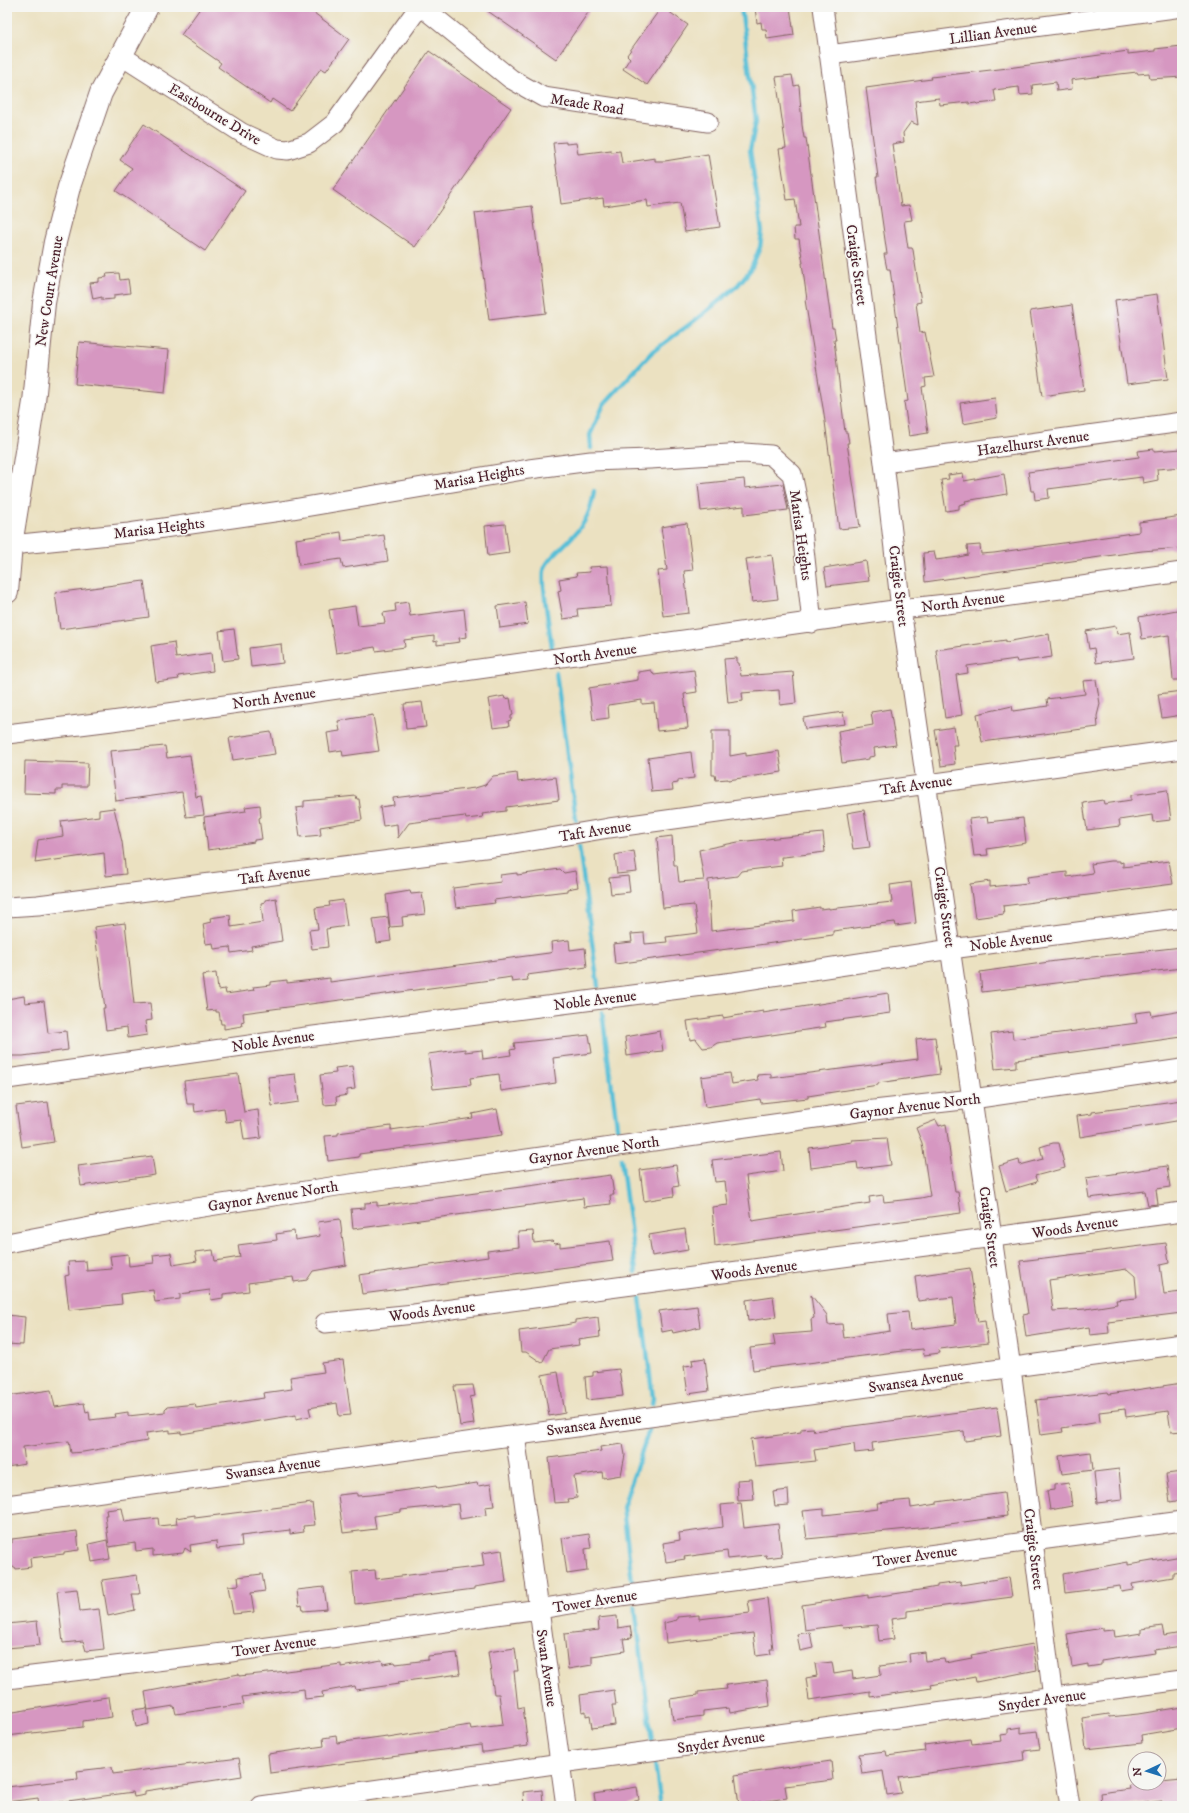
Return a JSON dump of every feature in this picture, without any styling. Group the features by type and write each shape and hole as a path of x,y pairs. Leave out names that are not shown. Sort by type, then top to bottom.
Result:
{"main road":[{"name":"New Court Avenue","path":"7,592 11,545 34,402 44,303 55,242 69,187 101,93 147,7"}],"street":[{"name":"Eastbourne Drive","path":"120,55 242,133 277,149 288,150 309,143 335,123 419,7"},
{"name":"Meade Road","path":"422,7 511,79 543,97 708,122"},
{"name":"Craigie Street","path":"822,7 884,463 901,609 1011,1368 1053,1698 1070,1806"},
{"name":"Lillian Avenue","path":"829,55 1182,7"},
{"name":"Hazelhurst Avenue","path":"884,463 1182,422"},
{"name":"Marisa Heights","path":"11,545 129,533 281,512 529,469 591,461 744,453 771,455 792,474 800,512 812,623"},
{"name":"North Avenue","path":"7,734 112,721 812,623 901,609 982,600 1182,572"},
{"name":"Taft Avenue","path":"7,907 38,905 508,845 609,828 1182,749"},
{"name":"Noble Avenue","path":"7,1079 306,1037 734,982 950,949 1182,918"},
{"name":"Gaynor Avenue North","path":"7,1243 152,1215 338,1186 865,1111 972,1099 1182,1069"},
{"name":"Woods Avenue","path":"325,1323 429,1312 1182,1212"},
{"name":"Swansea Avenue","path":"7,1504 1182,1344"},
{"name":"Swan Avenue","path":"515,1435 566,1806"},
{"name":"Tower Avenue","path":"7,1679 231,1652 539,1609 613,1597 1182,1521"},
{"name":"Snyder Avenue","path":"261,1806 561,1763 1182,1680"}],"building":[{"path":"201,7 306,7 349,39 326,71 321,68 290,111 272,99 270,103 218,67 221,63 181,35"},
{"path":"482,7 592,7 556,59"},
{"path":"790,7 794,35 767,39 766,29 762,29 761,22 757,23 755,8"},
{"path":"660,9 664,11 665,9 688,25 647,85 623,69 630,58 627,55"},
{"path":"1182,46 1182,77 1150,79 1149,73 1138,74 1137,72 1071,80 1072,89 1057,91 1056,82 1032,85 1033,94 1020,95 1019,87 994,90 996,102 969,104 969,102 940,105 939,98 915,101 918,125 911,122 903,133 904,142 892,144 901,206 909,205 912,220 904,221 908,248 912,248 913,250 921,302 916,303 920,333 925,332 934,377 925,378 926,386 922,387 928,433 909,436 904,402 908,401 890,269 887,269 884,254 887,254 876,177 878,177 866,88 932,79 931,77 1128,51 1128,54"},
{"path":"429,51 511,108 415,247 333,190"},
{"path":"792,75 794,86 799,85 802,125 804,138 806,138 832,328 834,328 836,340 834,340 845,432 847,432 849,443 847,443 860,527 839,529 824,414 805,300 807,300 803,263 799,239 795,239 794,227 799,227 795,199 787,200 779,149 786,148 776,77"},
{"path":"144,124 245,191 205,251 116,191 132,168 120,160"},
{"path":"566,142 566,144 576,143 578,154 611,150 611,152 620,151 622,163 655,158 655,161 665,161 708,154 720,227 685,232 680,203 648,207 647,200 604,206 603,198 561,204 553,143"},
{"path":"532,206 546,313 489,320 475,213"},
{"path":"119,273 120,280 128,279 130,293 114,295 114,299 102,300 102,297 93,299 90,283 99,282 99,278 107,277 106,274"},
{"path":"1157,294 1168,379 1127,384 1115,300"},
{"path":"1072,305 1084,390 1042,396 1030,311"},
{"path":"79,342 169,350 165,393 75,384"},
{"path":"995,398 997,418 963,424 960,403"},
{"path":"1154,449 1154,451 1182,449 1182,467 1157,469 1158,480 1143,483 1142,477 1048,489 1049,498 1035,500 1034,491 1031,491 1028,472 1139,457 1138,451"},
{"path":"963,473 964,481 1004,474 1007,494 965,501 966,503 959,505 959,509 946,511 941,480 949,479 948,475"},
{"path":"744,479 745,488 783,484 788,510 744,515 744,506 701,511 698,484"},
{"path":"1182,516 1182,548 1142,551 925,582 923,553 934,552 936,560 959,557 968,555 967,546 980,545 981,554 994,553 1139,532 1139,522"},
{"path":"687,523 693,570 684,571 689,613 663,616 658,571 667,570 661,527"},
{"path":"505,524 509,553 488,556 485,526"},
{"path":"341,532 342,541 384,535 388,561 343,568 341,559 299,565 296,539"},
{"path":"772,555 778,599 752,602 746,559"},
{"path":"866,561 869,581 827,586 824,568"},
{"path":"608,566 611,606 577,609 578,617 563,619 558,591 561,590 559,579 577,576 576,573 590,572 589,567"},
{"path":"144,581 149,617 60,629 55,593"},
{"path":"408,602 410,616 464,609 467,637 459,638 460,642 437,645 437,641 434,642 434,636 404,640 405,647 376,651 375,647 336,653 329,610 355,606 358,626 385,623 383,613 396,611 395,604"},
{"path":"525,602 528,624 500,628 497,606"},
{"path":"1182,609 1182,680 1173,680 1169,635 1142,639 1139,617"},
{"path":"1116,626 1117,634 1130,632 1134,658 1096,663 1094,648 1089,649 1086,631"},
{"path":"234,629 238,659 223,661 219,631"},
{"path":"1049,634 1052,657 1017,662 1016,659 967,666 968,673 956,675 962,715 945,718 936,650 1006,640 1006,642"},
{"path":"174,642 176,658 211,653 213,671 178,676 179,679 156,682 151,646"},
{"path":"281,644 283,663 251,667 249,648"},
{"path":"737,658 741,676 793,672 796,703 780,705 779,690 742,693 743,701 728,703 724,659"},
{"path":"651,670 654,675 694,670 697,692 684,694 688,728 657,731 654,703 642,704 642,700 608,705 609,718 593,720 589,688 638,680 638,672"},
{"path":"1096,680 1100,704 1097,716 1098,727 982,742 977,714 1012,706 1013,711 1048,706 1047,699 1085,694 1083,681"},
{"path":"1182,691 1182,715 1162,718 1158,694"},
{"path":"504,696 505,699 510,698 513,715 511,716 511,720 508,721 509,726 493,728 488,699"},
{"path":"422,702 426,727 406,729 404,704"},
{"path":"890,709 896,745 874,748 875,756 869,757 869,759 842,763 838,731 873,725 871,712"},
{"path":"843,712 845,724 805,729 803,718"},
{"path":"373,715 379,751 343,756 342,750 330,752 327,733 340,731 338,721"},
{"path":"954,727 957,745 953,745 955,764 941,766 935,730"},
{"path":"712,731 730,731 730,756 746,753 746,756 779,751 782,772 728,780 716,780 715,775 712,775"},
{"path":"271,732 275,754 233,760 229,738"},
{"path":"165,746 167,758 190,755 196,797 201,796 204,815 186,817 182,792 116,801 110,751"},
{"path":"691,752 694,778 678,780 678,783 672,784 673,790 652,792 648,758"},
{"path":"25,761 88,763 87,786 62,786 62,790 56,790 56,794 24,793"},
{"path":"517,773 518,782 556,777 559,800 506,807 506,811 482,814 483,817 466,819 465,816 409,823 398,838 397,824 383,826 380,807 394,805 393,798 475,788 485,785 493,776"},
{"path":"1167,790 1171,820 1153,822 1152,815 1119,820 1120,826 1087,830 1083,803 1103,800 1104,804 1131,800 1131,795"},
{"path":"356,796 357,799 359,799 362,820 320,827 321,835 300,837 296,808 304,807 304,801"},
{"path":"260,805 261,817 259,818 262,839 254,840 254,842 208,850 204,817 246,811 245,807"},
{"path":"114,808 122,842 126,874 106,876 104,853 35,863 38,840 63,836 61,821 99,816 99,810"},
{"path":"864,810 870,847 853,849 847,813"},
{"path":"987,817 988,822 1023,818 1026,843 987,849 988,855 974,856 969,819"},
{"path":"823,833 825,852 781,857 782,866 741,871 737,876 708,880 711,931 794,921 793,911 820,907 820,909 829,909 892,902 890,885 911,882 916,923 896,926 895,922 869,925 870,926 833,931 833,935 615,964 613,944 632,942 631,934 644,933 645,944 667,942 666,937 698,933 694,905 663,908 657,838 672,836 674,865 677,865 679,882 704,880 699,850 738,842"},
{"path":"634,851 637,872 617,874 615,855"},
{"path":"1120,861 1120,863 1123,862 1123,867 1169,861 1173,884 1003,906 1004,914 975,918 970,884 990,881 990,887 1028,883 1027,877 1067,872 1067,877 1093,873 1091,864"},
{"path":"560,869 564,873 575,871 578,887 567,889 567,891 494,900 495,903 456,908 453,888 501,882 500,875 517,873 517,875"},
{"path":"628,876 630,892 611,894 609,878"},
{"path":"410,891 411,894 422,893 425,914 402,917 403,926 390,927 386,895"},
{"path":"276,898 282,941 251,946 252,950 231,953 230,947 214,949 213,943 206,944 203,924 211,922 210,918 230,915 231,927 263,922 261,903 265,902 265,900"},
{"path":"343,900 347,926 326,929 328,947 312,949 309,930 318,929 315,908 330,906 329,902"},
{"path":"388,917 391,941 377,943 373,919"},
{"path":"125,923 134,1004 150,1003 152,1020 145,1021 147,1035 128,1038 127,1027 106,1030 103,1008 105,1008 94,927"},
{"path":"569,940 570,950 585,948 587,967 527,975 528,980 512,982 511,977 243,1013 244,1021 241,1022 242,1026 224,1029 224,1024 221,1024 219,1012 216,1012 216,1010 207,1011 202,975 216,973 218,990 225,989 226,994 254,990 253,987 271,985 271,982 287,980 287,983 330,978 330,982 549,953 552,952 551,942"},
{"path":"1182,947 1182,968 982,992 980,972 1056,961"},
{"path":"888,993 890,1013 825,1022 826,1027 717,1043 711,1047 703,1048 696,1039 690,1040 687,1021 723,1016 723,1018 763,1011 763,1013"},
{"path":"24,996 25,1003 44,1001 48,1033 66,1031 68,1050 23,1056 7,1056 7,999"},
{"path":"1151,1011 1152,1016 1182,1011 1182,1037 1016,1060 1016,1067 995,1069 991,1034 1012,1031 1013,1039 1137,1023 1135,1013"},
{"path":"660,1031 663,1051 627,1056 625,1037"},
{"path":"589,1035 592,1053 553,1058 556,1083 501,1091 499,1074 470,1078 471,1085 433,1089 428,1054 465,1049 465,1052 482,1050 483,1059 511,1055 510,1050 515,1049 514,1043"},
{"path":"935,1037 940,1074 878,1083 878,1085 808,1096 808,1098 761,1103 760,1099 705,1107 701,1077 730,1073 732,1084 758,1080 757,1075 771,1074 771,1078 918,1059 916,1039"},
{"path":"352,1066 355,1089 347,1090 347,1095 336,1097 337,1104 324,1105 320,1075 336,1073 335,1068"},
{"path":"238,1074 244,1112 258,1110 261,1138 244,1140 241,1120 226,1122 224,1108 195,1112 194,1104 187,1104 184,1081"},
{"path":"295,1074 299,1102 272,1106 268,1077"},
{"path":"1182,1100 1182,1120 1080,1137 1077,1116 1092,1114 1092,1112"},
{"path":"48,1102 54,1142 22,1147 16,1106"},
{"path":"497,1109 502,1135 359,1154 359,1157 328,1161 325,1136 391,1126 391,1130 473,1118 472,1114"},
{"path":"936,1120 939,1126 946,1124 955,1192 958,1192 961,1213 715,1246 712,1207 728,1205 725,1181 715,1182 712,1160 781,1152 783,1171 746,1176 752,1221 870,1203 869,1197 883,1195 884,1202 921,1198 930,1196 922,1143 916,1128"},
{"path":"887,1138 891,1165 858,1169 857,1162 811,1168 809,1148 852,1142 852,1140"},
{"path":"1053,1143 1059,1143 1065,1168 1035,1176 1037,1182 1006,1191 999,1166 1019,1160 1020,1165 1043,1159 1040,1147"},
{"path":"152,1156 155,1175 81,1186 78,1166"},
{"path":"676,1165 679,1186 673,1187 674,1196 644,1201 640,1170"},
{"path":"1167,1166 1170,1187 1156,1189 1158,1204 1148,1205 1145,1191 1089,1198 1086,1178"},
{"path":"611,1175 614,1195 610,1195 611,1204 584,1207 583,1198 353,1229 351,1209 365,1208 365,1203 377,1202 377,1206 386,1205"},
{"path":"340,1219 346,1265 313,1271 307,1280 294,1282 293,1277 248,1283 249,1291 223,1294 223,1298 211,1300 210,1290 180,1294 180,1299 155,1302 153,1290 121,1294 122,1304 69,1310 65,1276 69,1275 68,1262 86,1261 87,1271 112,1269 110,1256 128,1254 129,1266 154,1263 153,1255 171,1253 173,1265 197,1261 195,1252 213,1250 215,1261 240,1257 238,1245 277,1240 276,1234 294,1231 295,1240 320,1236 318,1222"},
{"path":"685,1229 688,1250 652,1256 649,1235"},
{"path":"533,1231 534,1243 552,1241 555,1244 560,1243 560,1247 610,1241 613,1261 362,1294 359,1275 488,1257 487,1251 519,1247 518,1232"},
{"path":"1166,1243 1169,1263 1160,1265 1164,1294 1182,1292 1182,1313 1108,1322 1109,1333 1090,1335 1089,1327 1026,1337 1023,1315 1028,1314 1020,1261","holes":["1127,1269 1135,1276 1137,1298 1116,1300 1117,1304 1086,1309 1053,1311 1049,1280"]},
{"path":"970,1268 978,1322 985,1321 988,1343 939,1349 940,1353 924,1355 923,1349 753,1370 750,1348 775,1345 773,1335 812,1332 811,1319 814,1318 811,1295 827,1315 828,1325 842,1324 844,1338 890,1331 888,1314 908,1312 910,1330 956,1324 953,1297 918,1301 915,1276"},
{"path":"773,1296 776,1317 748,1321 746,1300"},
{"path":"697,1306 700,1327 673,1333 672,1330 662,1332 659,1311"},
{"path":"7,1315 25,1317 23,1345 7,1344"},
{"path":"598,1317 600,1337 578,1340 579,1345 549,1349 542,1363 526,1352 521,1352 519,1331 565,1325 575,1323 575,1320"},
{"path":"705,1358 709,1391 688,1394 684,1366 693,1365 692,1360"},
{"path":"343,1360 351,1415 339,1416 337,1403 309,1408 311,1416 296,1419 296,1415 181,1434 181,1432 170,1433 170,1430 146,1433 147,1441 83,1452 71,1453 69,1441 23,1447 25,1464 7,1467 7,1396 51,1390 55,1407 84,1403 86,1412 89,1411 90,1420 116,1417 115,1414 128,1412 128,1416 165,1412 167,1407 195,1404 196,1408 264,1398 263,1393 292,1389 290,1377 324,1372 322,1363"},
{"path":"619,1369 623,1396 587,1400 585,1377 593,1376 593,1372"},
{"path":"558,1372 565,1413 549,1416 542,1375"},
{"path":"1182,1383 1182,1431 1171,1432 1168,1411 1126,1417 1125,1409 1099,1412 1100,1422 1062,1428 1063,1432 1041,1435 1036,1400 1108,1392 1109,1394"},
{"path":"473,1385 475,1396 470,1397 474,1424 460,1426 454,1386"},
{"path":"997,1407 1001,1436 965,1441 964,1431 872,1443 873,1451 855,1453 854,1444 814,1450 816,1461 755,1467 751,1439 801,1432 801,1429 813,1428 814,1431"},
{"path":"623,1444 625,1455 621,1475 603,1478 602,1472 574,1476 577,1498 568,1499 569,1502 554,1503 549,1458 601,1451 600,1447"},
{"path":"1091,1452 1093,1470 1062,1474 1059,1456"},
{"path":"1119,1469 1122,1500 1097,1503 1094,1472"},
{"path":"1182,1472 1182,1500 1170,1502 1166,1474"},
{"path":"752,1479 754,1500 738,1501 737,1480"},
{"path":"477,1483 478,1486 491,1484 494,1506 485,1507 486,1515 460,1519 458,1504 401,1510 401,1512 374,1516 376,1529 343,1533 338,1495 357,1493 357,1496 371,1495 436,1486 437,1489"},
{"path":"1069,1483 1072,1506 1050,1510 1047,1491 1054,1490 1054,1485"},
{"path":"788,1490 789,1505 775,1506 773,1492"},
{"path":"1004,1493 1007,1516 928,1527 807,1539 803,1511 824,1509 824,1515 878,1509 877,1503 910,1500 911,1508 937,1504 937,1502"},
{"path":"312,1503 315,1525 303,1526 304,1532 290,1534 290,1530 241,1536 242,1546 217,1549 216,1541 190,1545 191,1552 185,1548 183,1553 153,1556 153,1549 136,1551 135,1543 109,1547 105,1515 107,1515 106,1510 122,1508 125,1522 158,1518 159,1526 177,1524 176,1518 195,1515 195,1518"},
{"path":"741,1503 744,1528 778,1524 782,1556 767,1558 766,1555 728,1559 727,1551 684,1557 685,1559 666,1562 663,1543 680,1540 679,1533 723,1527 721,1505"},
{"path":"77,1531 79,1550 64,1552 64,1554 30,1558 31,1567 16,1569 15,1567 7,1568 7,1544 12,1543 12,1539"},
{"path":"589,1534 591,1548 585,1549 587,1571 567,1574 562,1538"},
{"path":"107,1540 110,1559 92,1562 89,1544"},
{"path":"502,1550 506,1582 474,1587 474,1589 355,1604 352,1572 375,1570 376,1579 484,1566 482,1553"},
{"path":"1182,1556 1182,1572 1173,1573 1173,1577 1132,1584 1133,1589 1121,1591 1120,1586 1065,1593 1063,1574 1128,1562 1128,1565"},
{"path":"262,1574 265,1591 251,1593 254,1612 233,1614 228,1586 239,1585 238,1577"},
{"path":"137,1575 140,1594 132,1594 135,1610 108,1616 102,1580"},
{"path":"1009,1577 1012,1597 907,1611 907,1617 891,1619 894,1639 879,1641 877,1625 843,1628 842,1625 805,1630 802,1605 868,1595 868,1598 937,1587 937,1585 960,1582 961,1585"},
{"path":"324,1587 327,1609 303,1611 302,1605 299,1606 297,1590"},
{"path":"77,1589 80,1611 99,1609 104,1649 86,1651 83,1641 63,1643 57,1591"},
{"path":"767,1598 773,1649 770,1649 771,1654 756,1656 753,1633 666,1643 664,1623 677,1620 677,1617 699,1615 699,1619 750,1613 748,1601"},
{"path":"617,1616 618,1628 630,1626 632,1638 623,1639 625,1651 592,1656 592,1665 568,1669 564,1634 599,1630 598,1618"},
{"path":"37,1621 40,1645 7,1648 7,1624"},
{"path":"1162,1626 1164,1636 1182,1633 1182,1646 1154,1650 1155,1653 1101,1661 1101,1665 1088,1667 1088,1664 1072,1667 1067,1634 1102,1628 1102,1631 1114,1630 1115,1637 1142,1633 1142,1629"},
{"path":"810,1632 813,1648 800,1651 797,1634"},
{"path":"1033,1644 1037,1670 976,1682 975,1677 931,1685 932,1688 870,1697 870,1691 809,1700 806,1678 817,1676 815,1664 832,1662 834,1674 852,1671 853,1679 881,1675 880,1666 910,1662 909,1654 924,1652 925,1661 944,1659 945,1663 972,1658 971,1655"},
{"path":"515,1648 518,1671 514,1671 518,1708 523,1707 528,1746 482,1752 481,1745 270,1773 268,1754 324,1746 323,1738 336,1736 337,1743 387,1736 388,1738 470,1725 471,1729 503,1725 499,1694 494,1694 488,1652"},
{"path":"457,1653 460,1674 398,1682 399,1684 356,1690 355,1686 322,1692 323,1697 305,1699 304,1689 242,1697 244,1704 176,1714 174,1706 148,1710 145,1692 239,1674 239,1676 341,1664 341,1667 382,1660 383,1664 395,1662 396,1664 428,1660 428,1656"},
{"path":"767,1680 770,1706 730,1713 729,1708 703,1711 703,1716 673,1720 670,1699 698,1695 698,1692 727,1689 726,1685"},
{"path":"614,1690 616,1705 612,1705 615,1725 592,1728 590,1715 586,1716 586,1711 582,1712 580,1695"},
{"path":"109,1697 112,1717 83,1721 83,1727 7,1736 7,1713"},
{"path":"1182,1707 1182,1728 1141,1735 1142,1743 1086,1749 1082,1718 1109,1714 1110,1717 1138,1714"},
{"path":"147,1708 149,1724 136,1727 133,1710"},
{"path":"1021,1727 1021,1733 1037,1731 1040,1749 1024,1751 1025,1760 898,1777 901,1793 887,1795 883,1771 862,1774 859,1754 886,1751 887,1756 925,1751 924,1745 971,1739 972,1744 1002,1741 1001,1735 1008,1734 1008,1729"},
{"path":"239,1758 242,1776 145,1791 145,1795 134,1797 133,1792 39,1805 38,1798 7,1802 7,1787 78,1779 77,1771 112,1767 113,1774"},
{"path":"831,1761 833,1780 785,1786 787,1798 739,1805 735,1775"},
{"path":"1182,1780 1181,1803 1162,1806 1162,1801 1125,1806 1101,1806 1100,1793 1127,1789 1127,1791 1167,1791 1167,1781"},
{"path":"637,1787 639,1800 624,1806 596,1806 594,1794"},
{"path":"542,1790 543,1806 524,1806 523,1792"}],"waterway":[{"path":"591,448 590,435 604,404 651,353 702,315 738,285 751,269 760,247 762,232 750,150 756,121 741,7"},
{"path":"552,647 544,593 545,567 550,559 584,523 590,509 594,491"},
{"path":"556,672 576,820"},
{"path":"579,846 598,986"},
{"path":"602,1012 618,1134"},
{"path":"621,1159 636,1272"},
{"path":"640,1298 653,1398 652,1404"},
{"path":"632,1581 623,1507 649,1430"},
{"path":"635,1607 652,1741"},
{"path":"655,1764 661,1806"}]}
